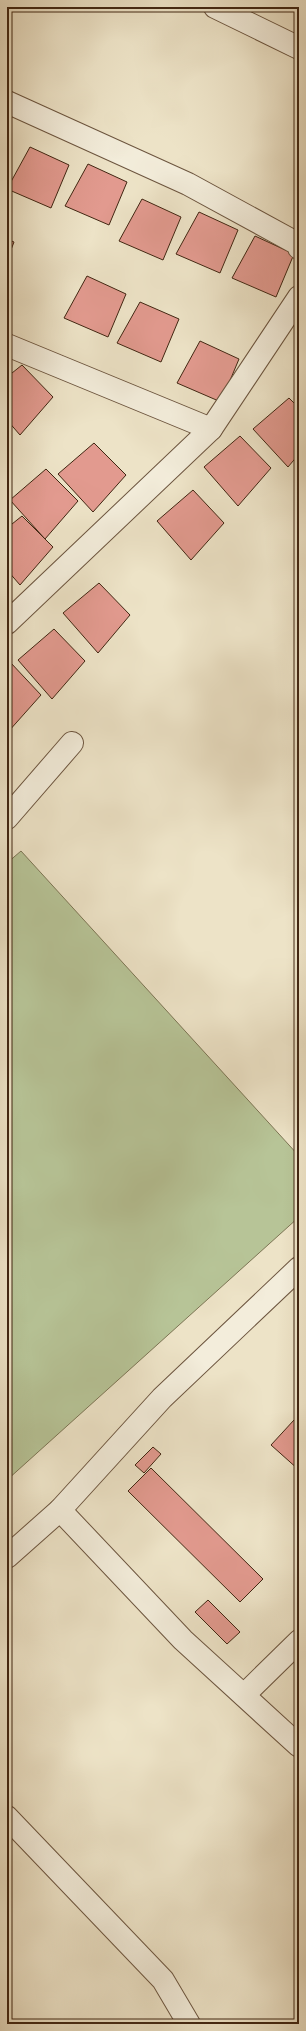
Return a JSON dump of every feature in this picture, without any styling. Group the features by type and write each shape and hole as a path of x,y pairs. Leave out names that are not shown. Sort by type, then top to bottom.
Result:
{"street":[{"path":"215,7 299,48"},
{"path":"7,102 188,184 299,244"},
{"path":"7,622 211,429 299,298"},
{"path":"7,344 211,429"},
{"path":"7,818 72,743"},
{"path":"7,1557 60,1510 162,1398 299,1268"},
{"path":"60,1510 183,1640 299,1746"},
{"path":"244,1696 299,1642"},
{"path":"7,1817 163,1980 189,2024"}],"green space":[{"path":"21,851 299,1156 299,1217 7,1480 7,863"}],"building":[{"path":"30,147 69,165 51,208 7,189"},
{"path":"88,164 127,182 109,225 65,206"},
{"path":"142,199 181,217 163,260 119,241"},
{"path":"199,212 238,230 220,273 176,254"},
{"path":"255,236 294,254 276,297 232,278"},
{"path":"7,239 14,242 7,260"},
{"path":"87,276 126,294 108,337 64,318"},
{"path":"140,302 179,319 161,362 117,343"},
{"path":"200,341 239,359 221,402 177,383"},
{"path":"22,365 53,397 20,435 7,420 7,377"},
{"path":"289,398 299,408 299,454 288,467 253,429"},
{"path":"240,436 271,468 238,506 204,467"},
{"path":"94,443 126,475 93,512 58,474"},
{"path":"46,469 78,501 45,539 10,500"},
{"path":"193,490 224,523 191,560 157,521"},
{"path":"22,516 53,547 20,585 7,570 7,528"},
{"path":"99,583 130,615 98,653 63,613"},
{"path":"54,629 85,661 52,699 18,660"},
{"path":"10,662 41,695 8,732 7,665"},
{"path":"294,1420 299,1425 299,1470 271,1445"},
{"path":"153,1447 161,1454 144,1473 135,1465"},
{"path":"151,1468 263,1579 240,1602 128,1491"},
{"path":"208,1600 240,1632 227,1644 195,1612"}]}
